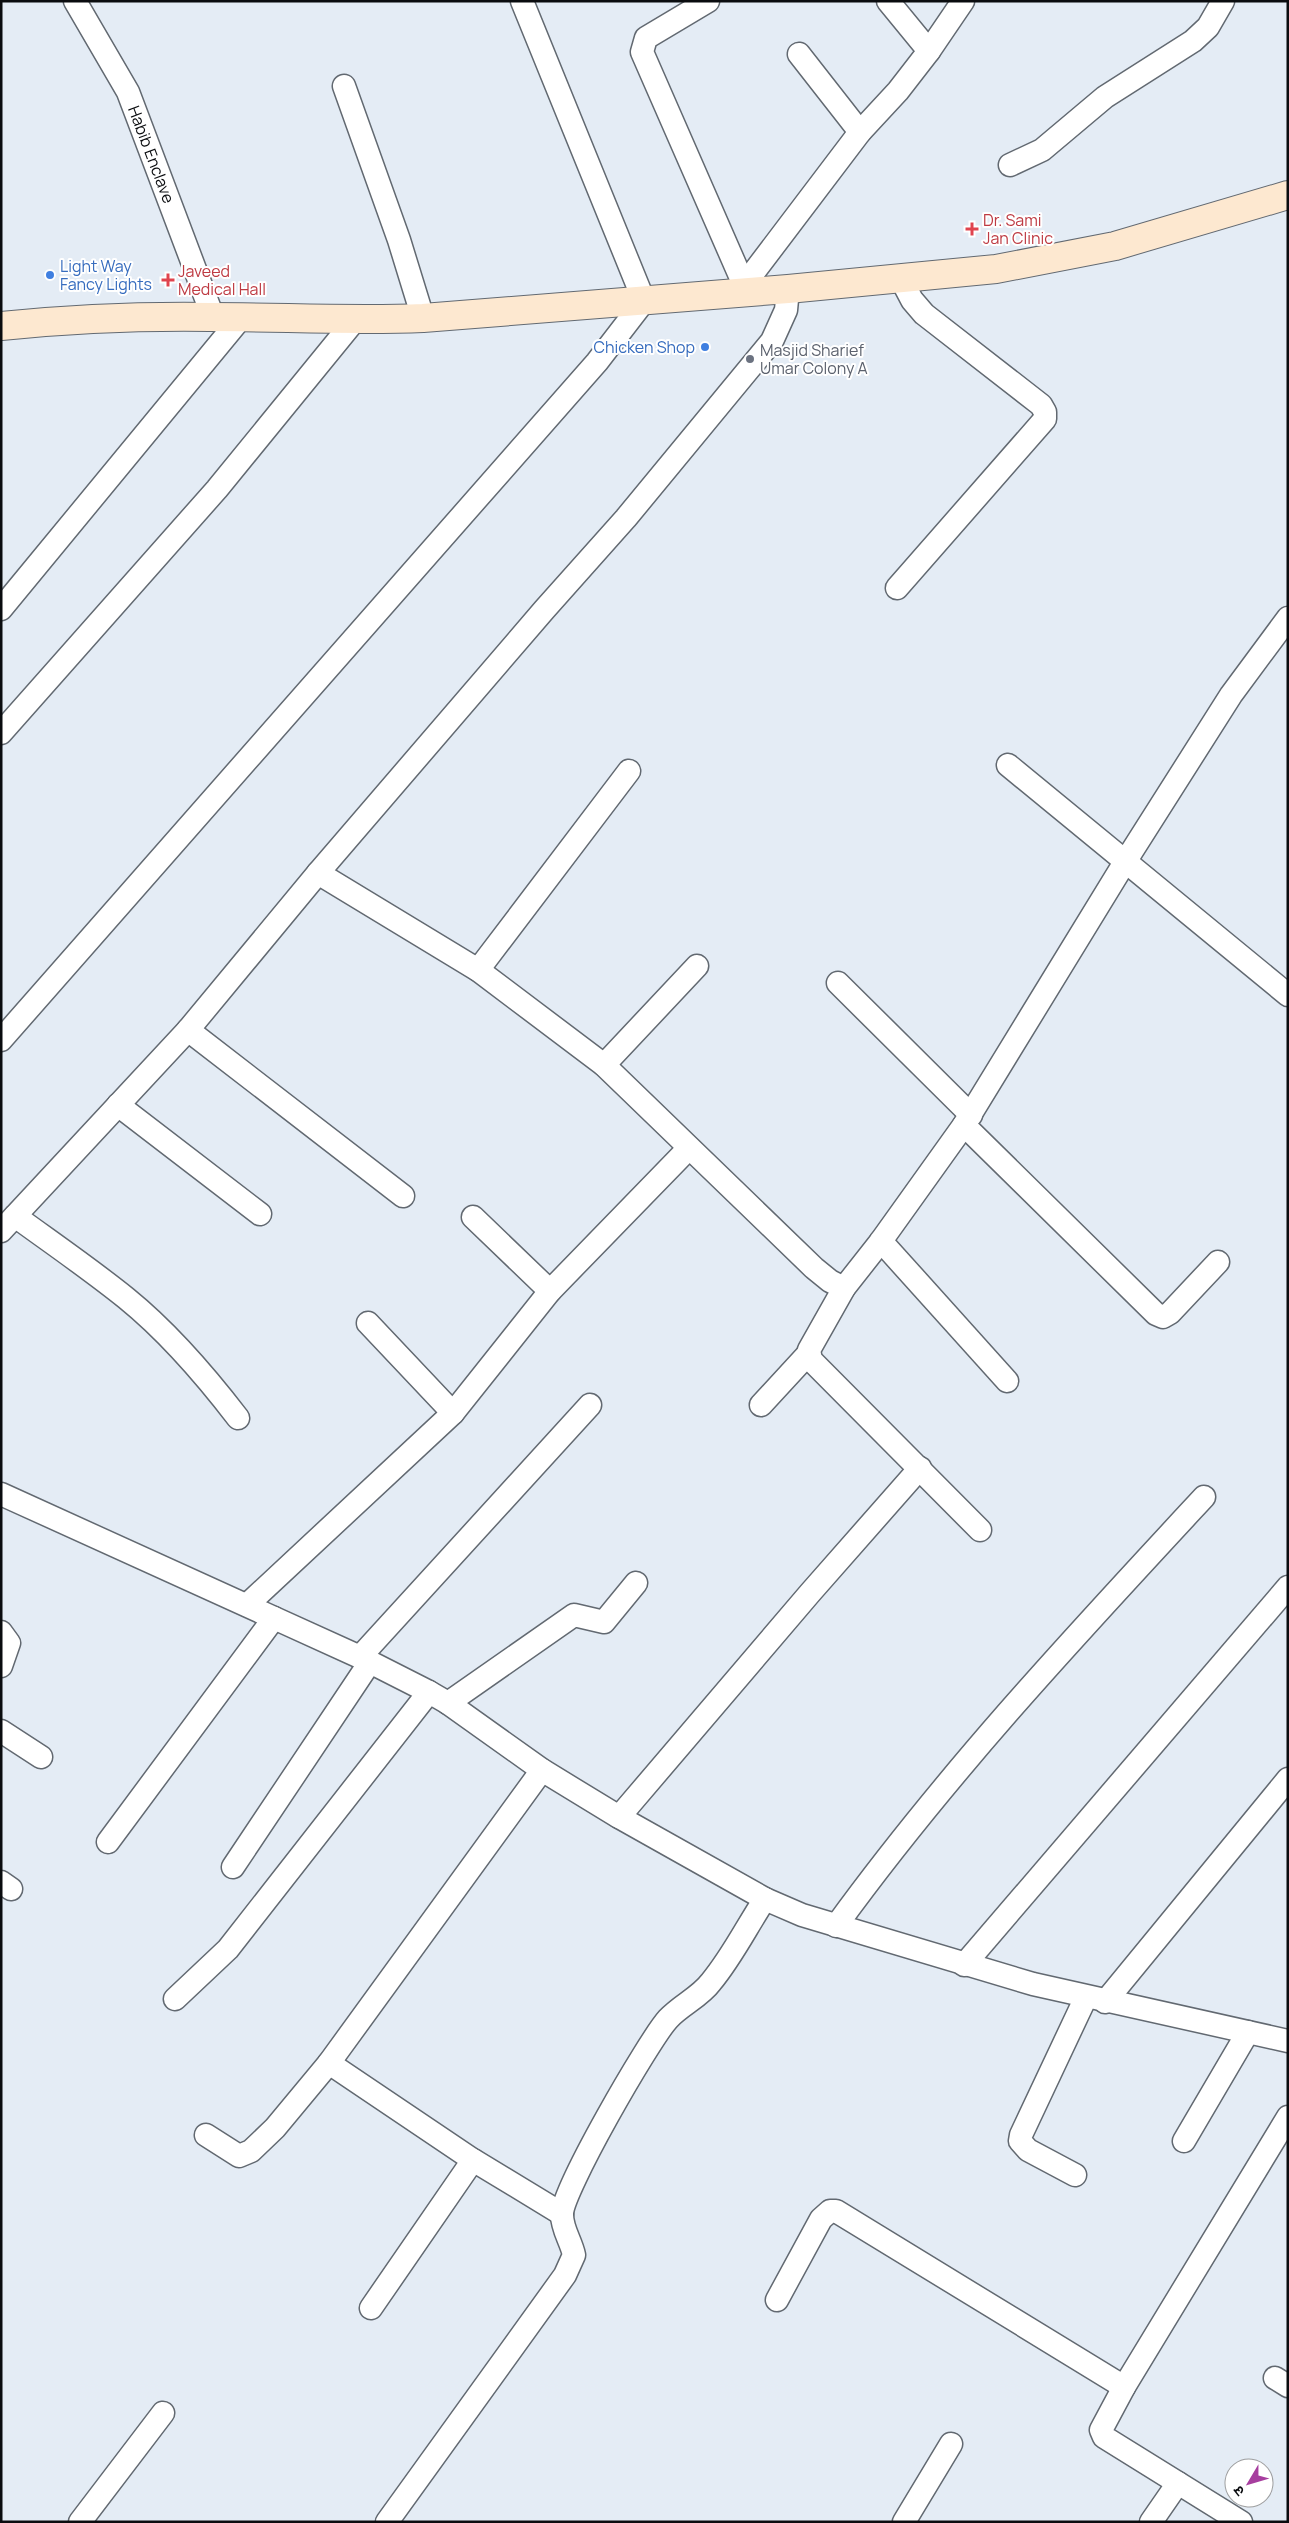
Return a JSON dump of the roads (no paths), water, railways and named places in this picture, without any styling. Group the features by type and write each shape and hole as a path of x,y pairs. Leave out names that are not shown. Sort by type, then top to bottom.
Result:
{"street":[{"name":"Habib Enclave","path":"75,1 128,92 213,317"},
{"path":"522,1 644,301"},
{"path":"708,1 646,38 642,52 741,289"},
{"path":"888,1 929,52"},
{"path":"741,289 860,132 898,91 929,52 963,1"},
{"path":"1010,165 1042,150 1104,97 1193,41 1208,27 1223,1"},
{"path":"799,54 860,132"},
{"path":"344,86 399,240 424,318"},
{"path":"1,326 117,318 213,317 354,321 424,318 644,301 741,289 788,289 902,279 996,269 1062,258 1115,246 1288,195"},
{"path":"897,588 1045,419 1045,412 1041,405 924,314 912,300 902,279"},
{"path":"238,1418 211,1383 133,1304 8,1223 188,1030 318,872 626,518 772,341 786,310 788,289"},
{"path":"1,1040 597,362 644,301"},
{"path":"1,609 240,319"},
{"path":"1,733 217,488 354,321"},
{"path":"762,1404 808,1354 844,1288 881,1241 967,1120 1125,862 1231,695 1288,618"},
{"path":"1008,765 1288,994"},
{"path":"478,970 629,770"},
{"path":"318,872 478,970 604,1065 814,1268 830,1281 844,1288"},
{"path":"604,1065 697,966"},
{"path":"838,983 967,1120 1156,1314 1164,1317 1170,1313 1218,1262"},
{"path":"188,1030 403,1196"},
{"path":"118,1105 260,1214"},
{"path":"247,1605 453,1413 550,1290 689,1148"},
{"path":"473,1217 550,1290"},
{"path":"881,1241 1007,1381"},
{"path":"368,1323 453,1413"},
{"path":"808,1354 980,1530"},
{"path":"233,1867 365,1660 590,1405"},
{"path":"619,1817 810,1593 920,1468"},
{"path":"1,1494 247,1605 429,1692 448,1703 542,1770 619,1817 765,1899 802,1915 964,1965 1095,1999 1288,2040"},
{"path":"836,1926 876,1871 1000,1720 1204,1496"},
{"path":"448,1703 574,1615 604,1622 636,1583"},
{"path":"964,1965 1288,1586"},
{"path":"108,1842 274,1618"},
{"path":"1,1632 9,1643 1,1666"},
{"path":"175,1999 228,1948 429,1692"},
{"path":"1,1731 41,1756"},
{"path":"206,2135 239,2156 251,2151 274,2128 329,2063 542,1770"},
{"path":"1076,2175 1028,2150 1020,2141 1021,2135 1095,1999 1288,1779"},
{"path":"387,2522 572,2264 574,2255 562,2214 570,2189 584,2160 635,2067 656,2034 682,2005 712,1982 765,1899"},
{"path":"1184,2141 1248,2032"},
{"path":"329,2063 473,2160 562,2214"},
{"path":"1241,2522 1104,2437 1100,2430 1124,2387 1288,2117"},
{"path":"371,2308 473,2160"},
{"path":"777,2300 821,2219 830,2211 836,2211 1124,2387"},
{"path":"80,2522 163,2413"},
{"path":"904,2522 951,2444"},
{"path":"1151,2522 1178,2482"}],"place":[{"name":"Dr. Sami Jan Clinic","path":"972,229"},
{"name":"Light Way Fancy Lights","path":"50,275"},
{"name":"Javeed Medical Hall","path":"168,280"},
{"name":"Chicken Shop","path":"705,347"},
{"name":"Masjid Sharief Umar Colony A","path":"750,359"}]}
